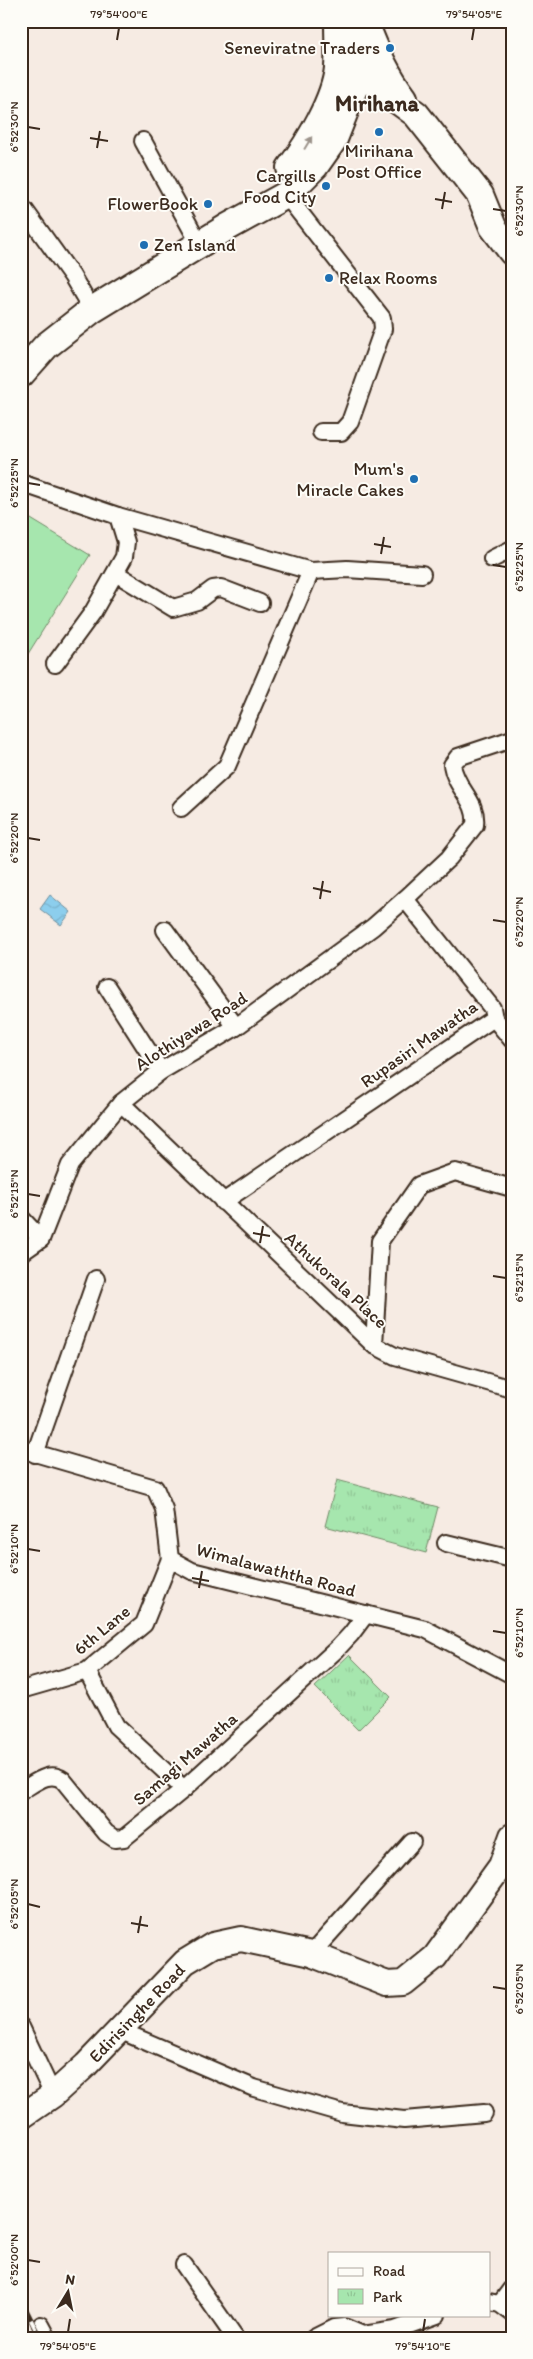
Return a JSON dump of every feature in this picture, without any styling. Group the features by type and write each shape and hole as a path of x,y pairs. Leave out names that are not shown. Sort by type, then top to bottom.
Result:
{"main road":[{"path":"226,228 285,175 309,144 346,80 338,21"},
{"path":"21,374 46,346 92,310 199,243 286,195 315,166 334,139 359,21"},
{"path":"365,21 388,77 480,195 493,227"},
{"path":"346,80 416,114"},
{"path":"346,80 394,119 426,152 465,204 493,227 512,252"},
{"name":"Edirisinghe Road","path":"21,2118 86,2065 184,1962 213,1945 241,1939 311,1954 387,1984 403,1983 435,1957 506,1868 512,1836"}],"street":[{"path":"143,142 199,243"},
{"path":"286,195 382,318 383,329 350,422 341,432 321,432"},
{"path":"24,209 72,276 92,310"},
{"path":"21,483 118,516 311,571 347,569 422,574"},
{"path":"55,664 93,612 117,574 124,557 126,542 118,516"},
{"path":"492,559 512,549"},
{"path":"181,808 227,766 311,571"},
{"path":"117,574 173,608 197,601 212,589 221,588 260,603"},
{"path":"406,899 449,858 475,825 474,806 454,778 452,765 458,757 512,739"},
{"name":"Rupasiri Mawatha","path":"224,1202 494,1018 492,1008 406,899"},
{"name":"Alothiyawa Road","path":"41,1239 70,1165 121,1104 161,1071 236,1027 373,927 406,899"},
{"path":"165,930 236,1027"},
{"path":"107,986 161,1071"},
{"path":"494,1018 512,1040"},
{"name":"Athukorala Place","path":"121,1104 374,1344 395,1356 512,1389"},
{"path":"374,1344 380,1241 419,1185 455,1172 512,1188"},
{"path":"21,1218 41,1239 21,1253"},
{"path":"28,1451 96,1279"},
{"name":"Wimalawaththa Road","path":"28,1451 155,1488 164,1509 170,1559 192,1571 425,1629 512,1675"},
{"path":"446,1543 512,1560"},
{"name":"6th Lane","path":"21,1690 87,1671 144,1624 170,1559"},
{"name":"Samagi Mawatha","path":"21,1791 49,1776 57,1776 63,1780 106,1833 115,1839 124,1838 184,1789 337,1649 366,1614"},
{"path":"87,1671 116,1726 184,1789"},
{"path":"311,1954 412,1842"},
{"path":"21,2027 52,2094"},
{"path":"119,2030 254,2088 342,2112 404,2120 484,2113"},
{"path":"184,2265 235,2338"},
{"path":"500,2306 512,2288"},
{"path":"314,2338 334,2328 344,2327 363,2335 395,2330 435,2316"}],"green space":[{"path":"21,513 90,555 21,665"},
{"path":"337,1480 438,1507 426,1553 325,1526"},
{"path":"349,1655 391,1697 358,1730 315,1687"}],"water":[{"path":"50,895 71,912 61,925 40,909"}],"railway":[{"path":"21,2300 40,2338"}],"place":[{"name":"Seneviratne Traders","path":"390,48"},
{"name":"Mirihana Post Office","path":"379,132"},
{"name":"Cargills Food City","path":"326,186"},
{"name":"FlowerBook","path":"208,204"},
{"name":"Zen Island","path":"144,245"},
{"name":"Relax Rooms","path":"329,278"},
{"name":"Mum's Miracle Cakes","path":"414,479"}],"district":[{"name":"Mirihana","path":"377,103"}]}
